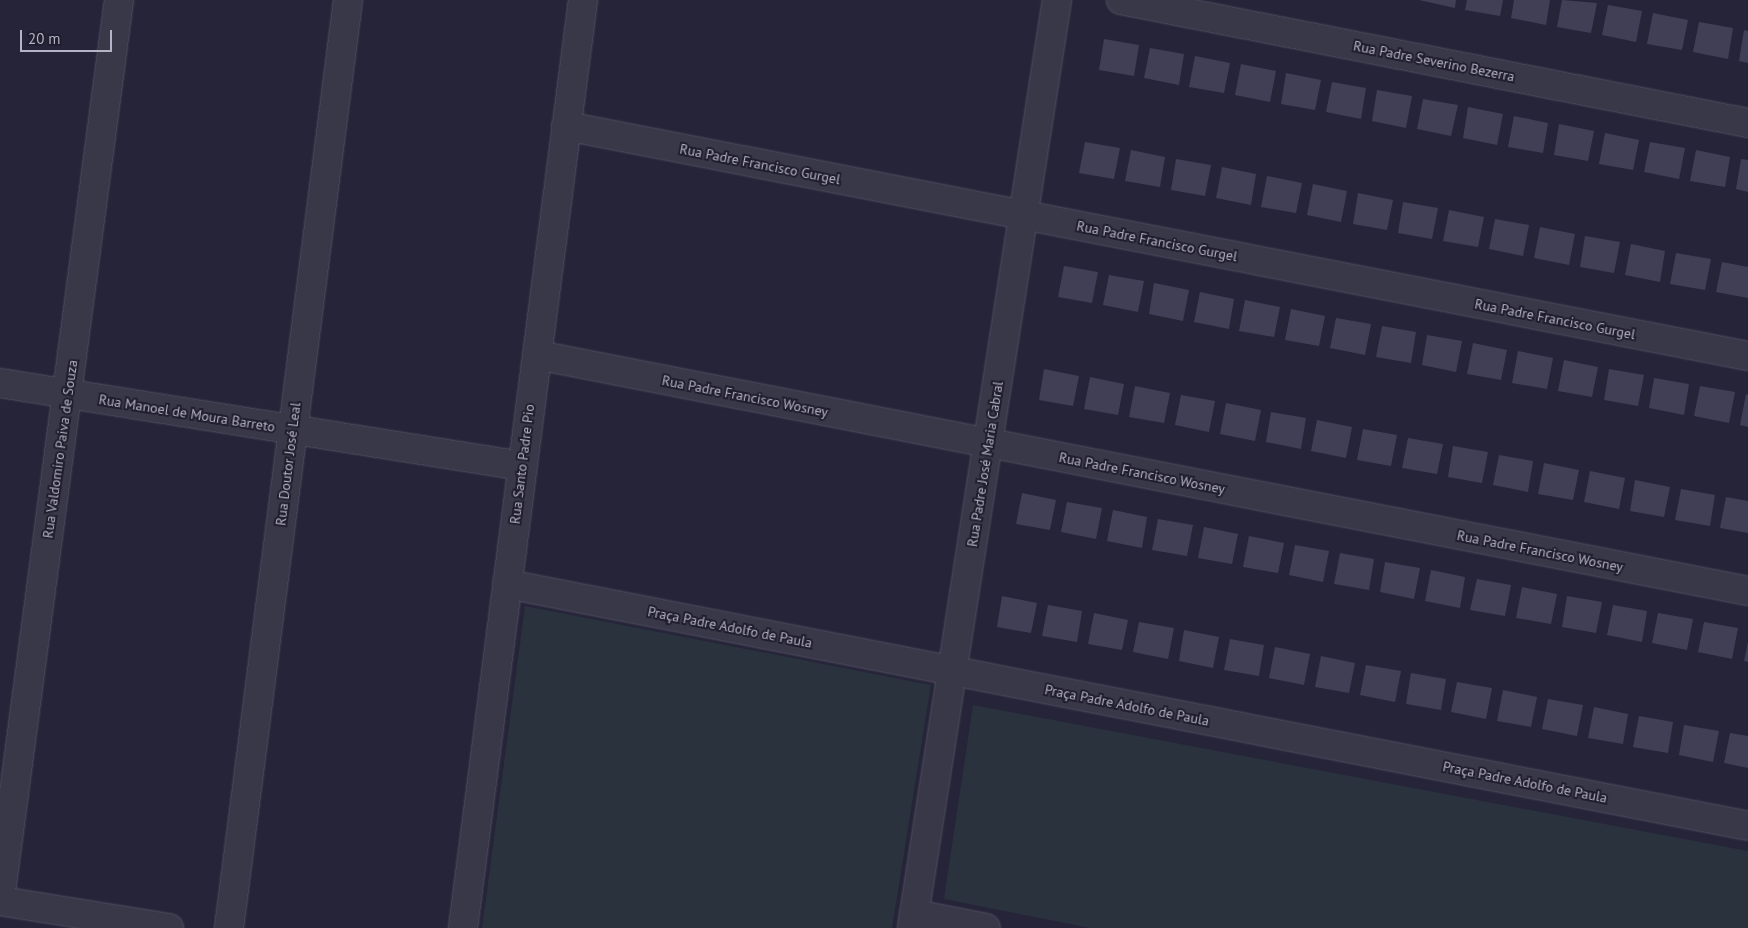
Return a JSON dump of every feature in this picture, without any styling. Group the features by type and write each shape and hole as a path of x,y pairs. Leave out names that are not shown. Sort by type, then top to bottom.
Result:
{"street":[{"name":"Rua Valdomiro Paiva de Souza","path":"0,900 120,0"},
{"name":"Rua Doutor José Leal","path":"229,928 348,0"},
{"name":"Rua Santo Padre Pio","path":"463,928 583,0"},
{"name":"Rua Padre José Maria Cabral","path":"913,921 1057,0"},
{"name":"Rua Padre Severino Bezerra","path":"1120,0 1748,123"},
{"name":"Rua Padre Francisco Gurgel","path":"566,126 1748,356"},
{"name":"Rua Padre Francisco Wosney","path":"537,355 1748,591"},
{"name":"Rua Manoel de Moura Barreto","path":"0,383 522,466"},
{"name":"Praça Padre Adolfo de Paula","path":"507,584 1748,826"},
{"path":"0,900 169,928"},
{"path":"913,921 986,928"}],"shaded area":[{"path":"525,606 931,685 892,928 482,928"},
{"path":"973,705 1748,851 1748,928 1090,928 944,899"}],"building":[{"path":"1419,0 1456,0 1455,8"},
{"path":"1467,0 1503,0 1500,16 1465,10"},
{"path":"1514,0 1550,0 1546,25 1511,18"},
{"path":"1562,0 1597,3 1591,33 1557,27"},
{"path":"1608,5 1642,11 1636,42 1602,35"},
{"path":"1653,13 1688,20 1682,50 1647,44"},
{"path":"1699,22 1733,28 1728,59 1693,52"},
{"path":"1744,30 1748,31 1748,63 1739,61"},
{"path":"1104,39 1139,45 1134,76 1099,70"},
{"path":"1150,48 1184,54 1179,85 1144,78"},
{"path":"1195,56 1230,63 1224,93 1189,87"},
{"path":"1241,64 1276,71 1270,102 1235,95"},
{"path":"1286,73 1321,80 1315,110 1281,104"},
{"path":"1332,82 1366,88 1361,119 1326,112"},
{"path":"1377,90 1412,96 1406,128 1372,121"},
{"path":"1423,99 1458,105 1451,136 1417,129"},
{"path":"1468,107 1503,114 1497,145 1463,138"},
{"path":"1514,116 1548,123 1543,153 1508,147"},
{"path":"1559,124 1594,131 1588,161 1554,155"},
{"path":"1605,133 1639,140 1633,170 1599,164"},
{"path":"1085,142 1120,148 1114,179 1079,173"},
{"path":"1650,142 1685,148 1679,179 1644,172"},
{"path":"1131,150 1165,157 1160,187 1125,181"},
{"path":"1696,150 1730,157 1725,187 1690,181"},
{"path":"1176,159 1211,165 1205,196 1171,190"},
{"path":"1741,159 1748,160 1748,192 1736,189"},
{"path":"1222,167 1256,174 1251,205 1216,198"},
{"path":"1267,176 1302,183 1296,213 1261,207"},
{"path":"1313,184 1347,191 1341,222 1307,215"},
{"path":"1358,193 1393,200 1387,230 1353,224"},
{"path":"1403,202 1438,208 1432,239 1398,233"},
{"path":"1449,210 1484,217 1478,247 1443,241"},
{"path":"1495,219 1529,225 1523,256 1489,249"},
{"path":"1540,227 1575,234 1569,265 1534,258"},
{"path":"1585,236 1620,242 1614,273 1580,267"},
{"path":"1631,244 1665,251 1660,282 1625,275"},
{"path":"1676,253 1711,259 1705,290 1670,284"},
{"path":"1722,262 1748,267 1748,298 1716,292"},
{"path":"1064,266 1098,272 1092,303 1058,297"},
{"path":"1109,275 1144,281 1138,312 1103,305"},
{"path":"1154,283 1189,290 1183,321 1149,314"},
{"path":"1200,292 1234,299 1229,329 1194,322"},
{"path":"1245,300 1280,307 1274,337 1239,331"},
{"path":"1291,309 1325,316 1319,346 1285,340"},
{"path":"1336,318 1371,324 1365,355 1330,348"},
{"path":"1382,326 1416,332 1411,363 1376,357"},
{"path":"1427,335 1462,341 1456,372 1422,365"},
{"path":"1473,343 1507,350 1501,380 1467,374"},
{"path":"1518,351 1553,358 1547,389 1512,383"},
{"path":"1564,360 1598,367 1592,397 1558,391"},
{"path":"1044,369 1079,376 1073,406 1039,400"},
{"path":"1609,369 1644,375 1638,406 1604,400"},
{"path":"1090,377 1124,384 1118,415 1084,409"},
{"path":"1654,378 1689,384 1684,415 1649,408"},
{"path":"1135,386 1170,393 1164,423 1129,417"},
{"path":"1700,386 1735,392 1729,423 1694,416"},
{"path":"1746,394 1748,395 1748,427 1740,425"},
{"path":"1181,395 1215,401 1209,432 1175,425"},
{"path":"1226,403 1261,410 1255,441 1220,434"},
{"path":"1271,412 1306,418 1301,449 1266,442"},
{"path":"1317,420 1352,427 1346,458 1311,451"},
{"path":"1363,429 1397,435 1391,466 1357,460"},
{"path":"1408,438 1443,444 1437,474 1402,468"},
{"path":"1453,446 1488,452 1482,483 1448,477"},
{"path":"1499,455 1533,461 1528,492 1493,485"},
{"path":"1544,463 1579,470 1573,500 1538,494"},
{"path":"1590,471 1625,478 1619,509 1584,502"},
{"path":"1635,480 1670,487 1664,517 1630,511"},
{"path":"1681,489 1715,495 1710,526 1675,520"},
{"path":"1022,493 1056,500 1050,530 1016,524"},
{"path":"1726,497 1748,501 1748,533 1720,528"},
{"path":"1067,502 1102,508 1096,539 1061,532"},
{"path":"1113,510 1147,517 1142,548 1107,541"},
{"path":"1158,519 1193,525 1187,556 1152,550"},
{"path":"1204,527 1238,534 1232,564 1198,558"},
{"path":"1249,536 1284,543 1278,573 1243,567"},
{"path":"1295,545 1329,551 1323,582 1289,575"},
{"path":"1340,553 1374,559 1369,590 1334,584"},
{"path":"1385,562 1420,568 1414,599 1380,592"},
{"path":"1431,570 1465,577 1460,608 1425,601"},
{"path":"1477,579 1511,585 1505,616 1470,610"},
{"path":"1522,587 1557,594 1551,624 1516,618"},
{"path":"1002,596 1037,603 1031,633 997,627"},
{"path":"1567,596 1602,602 1596,633 1562,627"},
{"path":"1048,605 1082,611 1077,642 1042,636"},
{"path":"1613,605 1647,611 1642,642 1607,635"},
{"path":"1094,613 1128,620 1122,650 1088,644"},
{"path":"1658,613 1693,619 1687,650 1652,643"},
{"path":"1139,622 1174,628 1168,659 1133,652"},
{"path":"1704,622 1738,628 1732,659 1698,652"},
{"path":"1184,630 1219,637 1213,668 1179,661"},
{"path":"1230,639 1264,645 1259,676 1224,670"},
{"path":"1748,642 1748,662 1744,661"},
{"path":"1275,647 1310,654 1304,685 1269,678"},
{"path":"1321,656 1355,663 1349,693 1315,687"},
{"path":"1366,665 1401,671 1395,702 1360,695"},
{"path":"1411,673 1446,679 1441,710 1406,704"},
{"path":"1457,682 1492,688 1486,719 1451,712"},
{"path":"1503,690 1537,697 1531,727 1497,721"},
{"path":"1548,699 1583,705 1577,736 1542,729"},
{"path":"1594,707 1628,714 1623,744 1588,738"},
{"path":"1639,716 1673,722 1668,753 1633,747"},
{"path":"1684,725 1719,731 1713,762 1679,755"},
{"path":"1730,733 1748,736 1748,768 1724,763"}]}
